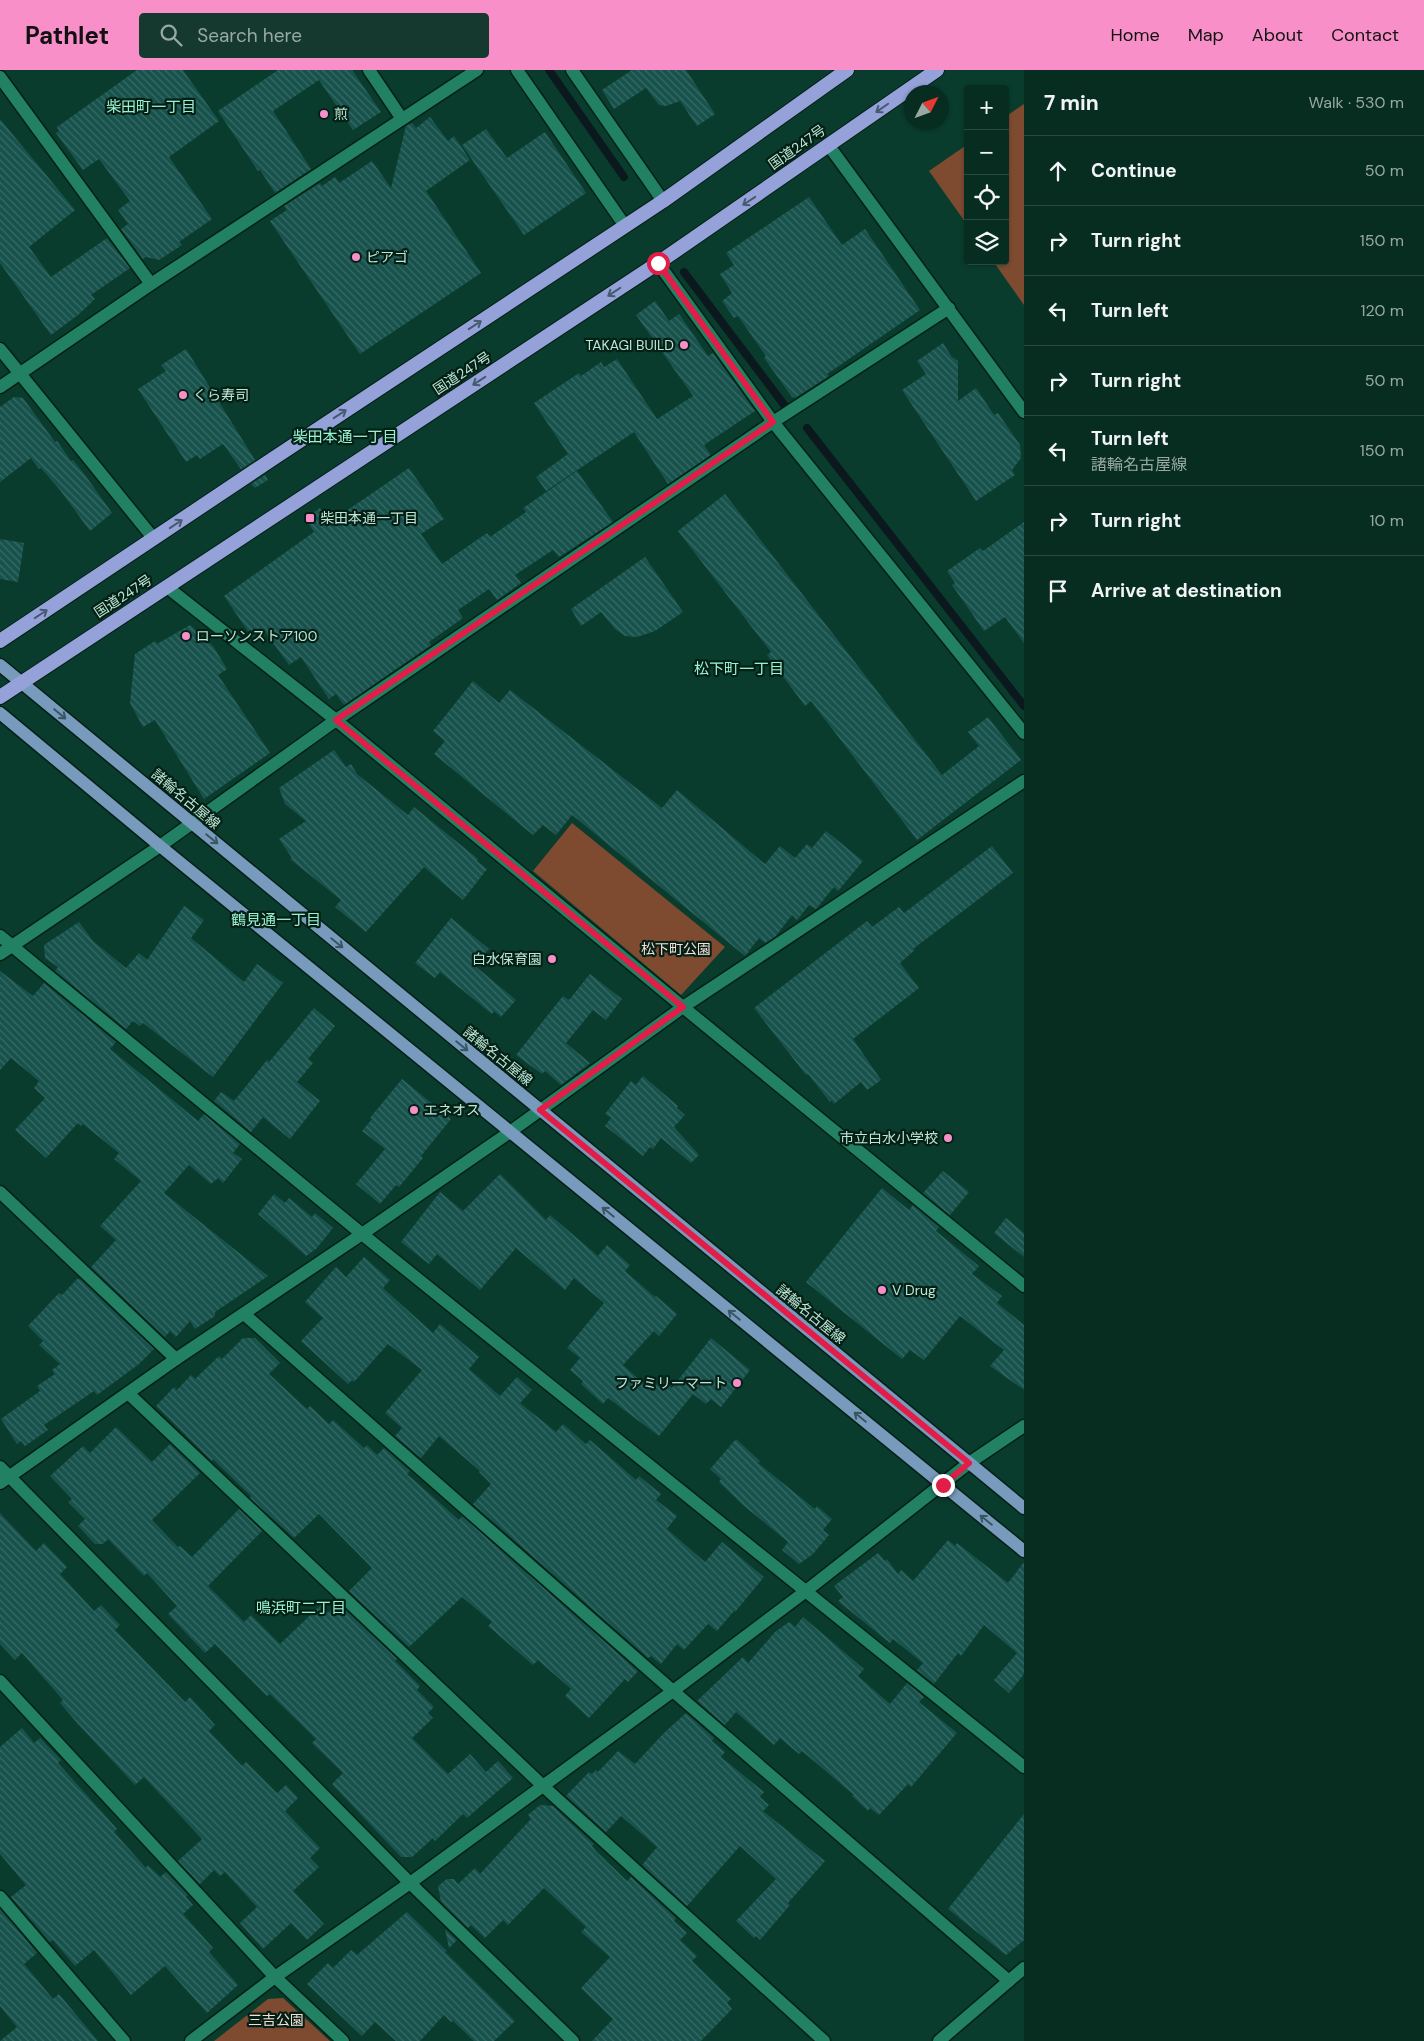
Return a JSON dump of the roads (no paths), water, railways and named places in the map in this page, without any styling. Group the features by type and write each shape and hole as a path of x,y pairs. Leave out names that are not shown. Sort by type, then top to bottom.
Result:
{"highway":[{"path":"0,641 663,201 848,70"},
{"name":"国道247号","path":"0,697 658,263 936,70"}],"main road":[{"name":"諸輪名古屋線","path":"0,666 22,682 1024,1508"},
{"path":"0,713 160,846 1024,1551"}],"street":[{"path":"369,70 402,119"},
{"path":"0,387 151,284 477,70"},
{"path":"517,70 624,226"},
{"path":"572,70 663,201"},
{"path":"0,77 151,284"},
{"path":"829,146 1024,412"},
{"path":"658,263 773,422 1024,733"},
{"path":"0,954 160,846 336,720 773,422 949,308"},
{"path":"0,349 154,539"},
{"path":"167,587 336,720 1024,1286"},
{"path":"573,2041 410,1883 3,1476 128,1394 176,1359 510,1132 683,1007 1024,781"},
{"path":"0,936 362,1234 1024,1767"},
{"path":"0,1192 176,1359"},
{"path":"244,1314 672,1691 1009,1981"},
{"path":"128,1394 543,1786 824,2041"},
{"path":"191,2041 275,1977 410,1883 672,1691 806,1591 969,1463 1024,1426"},
{"path":"0,1681 275,1977 343,2041"},
{"path":"0,1897 124,2041"},
{"path":"939,2041 1024,1968"}],"waterway":[{"path":"549,70 624,177"},
{"path":"684,272 785,406"},
{"path":"807,428 1024,706"}],"place":[{"name":"煎","path":"324,114"},
{"name":"ピアゴ","path":"356,257"},
{"name":"TAKAGI BUILD","path":"684,345"},
{"name":"くら寿司","path":"183,395"},
{"name":"柴田本通一丁目","path":"310,518"},
{"name":"ローソンストア100","path":"186,636"},
{"name":"白水保育園","path":"552,959"},
{"name":"エネオス","path":"414,1110"},
{"name":"市立白水小学校","path":"948,1138"},
{"name":"V Drug","path":"882,1290"},
{"name":"ファミリーマート","path":"737,1383"}],"district":[{"name":"柴田町一丁目","path":"151,107"},
{"name":"柴田本通一丁目","path":"345,437"},
{"name":"松下町一丁目","path":"739,669"},
{"name":"鶴見通一丁目","path":"276,920"},
{"name":"鳴浜町二丁目","path":"301,1608"}],"park label":[{"name":"松下町公園","path":"676,949"},
{"name":"三吉公園","path":"276,2020"}]}
